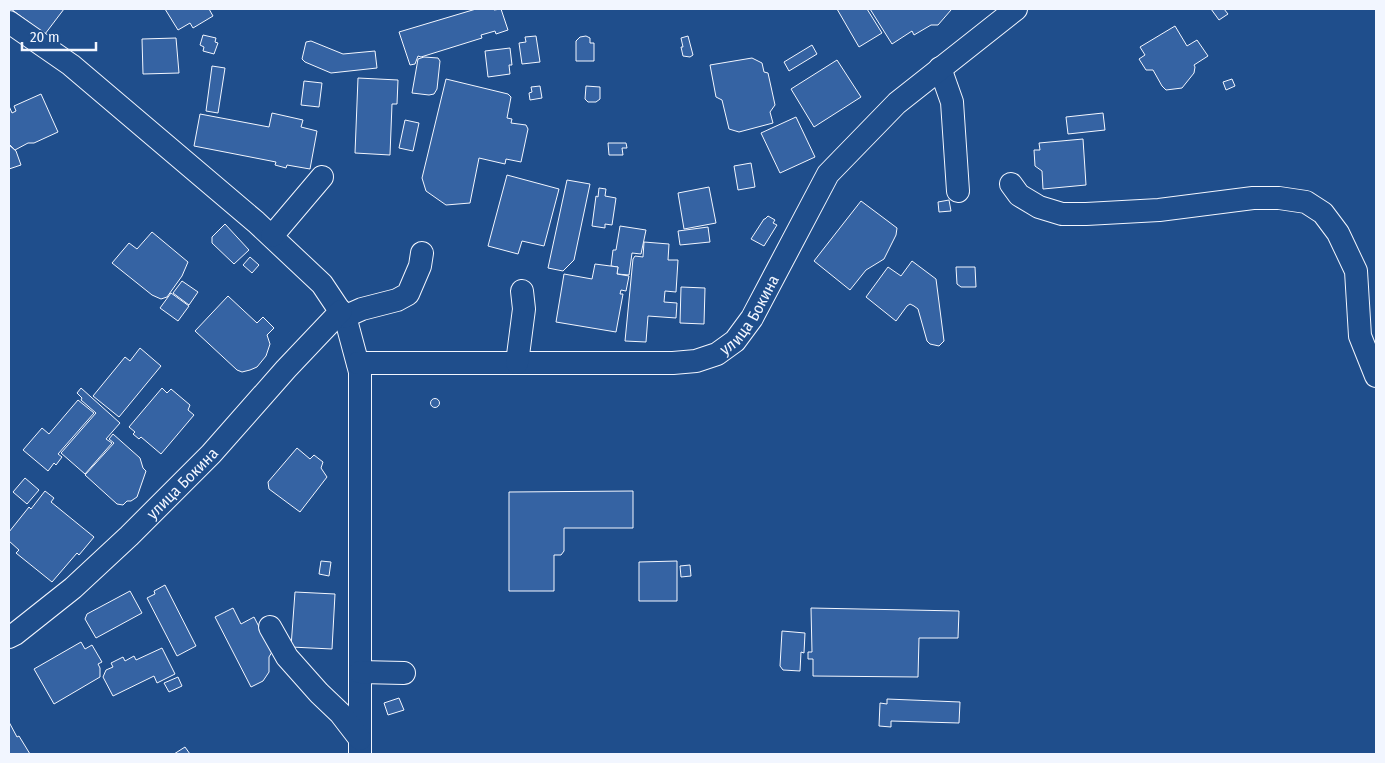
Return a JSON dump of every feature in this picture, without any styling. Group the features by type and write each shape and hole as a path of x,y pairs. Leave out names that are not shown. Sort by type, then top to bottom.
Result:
{"street":[{"name":"улица Бокина","path":"358,363 673,363 696,361 717,354 735,341 752,318 828,174 896,103 1016,9"},
{"path":"9,22 71,65 272,236 322,284 343,314 360,372 360,747"},
{"path":"940,68 952,102 958,191"},
{"path":"272,236 322,177"},
{"path":"1011,184 1019,195 1039,208 1062,214 1159,210 1253,198 1279,198 1306,202 1323,213 1338,232 1356,271 1360,336 1376,376"},
{"path":"343,314 397,300 408,294 420,266 422,253"},
{"path":"517,363 524,309 522,291"},
{"name":"улица Бокина","path":"9,637 74,588 136,529 211,454 286,369 343,314"},
{"path":"270,627 287,657 340,713 360,747"},
{"path":"360,672 404,673"}],"building":[{"path":"11,9 64,9 45,34"},
{"path":"165,9 209,9 213,16 193,28 190,23 178,30"},
{"path":"476,9 501,9 508,30 496,34 495,31 481,35 482,38 421,57 418,56 415,64 410,65 399,32"},
{"path":"837,9 867,9 882,33 859,47"},
{"path":"870,9 951,10 938,25 931,25 914,35 912,31 892,44"},
{"path":"1211,9 1224,9 1228,14 1219,20"},
{"path":"1175,26 1187,46 1197,40 1208,56 1194,65 1194,73 1182,88 1166,90 1153,70 1146,70 1139,59 1145,55 1140,47"},
{"path":"203,35 216,38 215,42 218,43 214,54 203,51 204,47 200,45"},
{"path":"536,36 540,62 522,64 519,43 526,42 525,37"},
{"path":"586,36 590,38 590,43 594,43 594,61 576,61 576,41 580,37"},
{"path":"688,36 693,55 690,57 683,56 681,47 683,47 681,38"},
{"path":"176,38 179,73 143,74 142,39"},
{"path":"311,41 343,54 375,51 377,68 331,73 302,59 306,42"},
{"path":"812,45 817,54 789,71 784,62"},
{"path":"510,48 512,65 509,65 510,74 488,77 485,51"},
{"path":"424,57 438,58 440,61 437,89 434,94 429,95 412,93 418,59"},
{"path":"752,58 762,63 764,72 768,73 775,105 770,112 773,123 739,132 729,129 722,100 716,97 710,65"},
{"path":"837,60 861,97 814,127 791,89"},
{"path":"212,66 225,68 218,113 206,111"},
{"path":"358,78 398,80 397,104 392,104 390,155 355,153"},
{"path":"446,79 508,94 511,97 507,118 512,119 511,123 526,125 528,129 521,162 506,159 505,164 479,158 470,203 446,205 426,191 422,178"},
{"path":"1232,79 1235,86 1226,90 1223,82"},
{"path":"304,81 322,83 319,107 301,105"},
{"path":"540,86 542,98 530,100 529,93 532,92 531,87"},
{"path":"586,86 600,87 600,99 596,102 588,102 585,99"},
{"path":"41,94 58,132 15,150 9,144 9,106 12,113 16,111 14,106"},
{"path":"272,113 303,120 301,127 317,131 310,169 287,165 286,168 275,165 276,162 194,146 200,114 269,127"},
{"path":"1103,113 1105,130 1068,134 1066,117"},
{"path":"796,117 815,157 780,173 761,133"},
{"path":"405,120 419,123 413,151 399,148"},
{"path":"1083,139 1086,185 1043,189 1042,171 1035,166 1034,150 1040,150 1039,143"},
{"path":"608,143 626,143 627,148 622,148 623,155 609,155"},
{"path":"9,145 16,151 21,165 9,169"},
{"path":"751,163 755,187 738,190 734,166"},
{"path":"507,175 559,189 544,246 522,241 518,254 488,246"},
{"path":"567,180 590,184 574,260 563,271 548,268"},
{"path":"709,187 716,223 684,229 678,193"},
{"path":"599,188 606,189 605,196 616,198 612,225 605,224 605,228 592,226 596,196 598,197"},
{"path":"949,200 951,211 939,212 938,202"},
{"path":"861,201 897,228 896,235 884,259 866,270 850,290 814,261"},
{"path":"768,216 775,220 773,223 777,225 764,246 751,239"},
{"path":"225,224 249,250 234,264 212,243 212,237"},
{"path":"620,226 646,230 641,254 632,253 629,275 617,274 618,267 611,266 613,250 616,250"},
{"path":"708,227 710,242 680,245 678,231"},
{"path":"152,232 188,262 182,276 167,297 161,299 152,295 112,263 129,243 137,249"},
{"path":"644,242 669,244 668,260 678,260 676,292 665,291 664,302 677,303 676,318 648,316 646,342 625,341 633,259 635,256 643,257"},
{"path":"250,257 259,265 252,273 243,265"},
{"path":"912,261 936,279 944,341 939,346 930,344 927,341 918,309 914,306 910,304 907,306 896,321 866,297 888,267 901,276"},
{"path":"595,264 618,267 617,274 629,276 626,291 621,290 620,294 623,294 616,332 556,322 564,274 592,279"},
{"path":"956,267 975,267 976,287 961,287 957,284"},
{"path":"182,281 198,292 189,305 173,293"},
{"path":"681,287 705,288 704,324 680,323"},
{"path":"171,293 189,306 178,321 160,308"},
{"path":"228,296 257,323 263,317 274,328 267,335 270,344 266,356 257,367 242,372 237,370 195,331"},
{"path":"140,348 161,366 119,417 93,396 125,357 130,361"},
{"path":"81,388 120,423 106,439 112,443 85,474 61,453 96,413 81,400 82,398 77,393"},
{"path":"162,388 167,393 171,389 190,405 188,410 194,415 161,454 141,437 139,439 133,434 135,432 129,427"},
{"path":"435,398 440,403 435,408 430,403"},
{"path":"78,400 94,413 58,454 62,457 48,471 23,450 42,428 49,434"},
{"path":"113,434 140,458 146,471 137,497 123,505 117,504 85,475 114,443 109,439"},
{"path":"297,448 310,459 314,455 323,462 321,468 327,477 300,512 269,489 268,482"},
{"path":"25,478 39,490 27,504 13,492"},
{"path":"45,491 54,498 51,502 94,537 79,555 77,553 52,582 16,553 19,550 9,541 9,532"},
{"path":"633,491 633,528 564,528 564,551 561,555 554,555 554,591 509,591 509,492"},
{"path":"321,561 331,562 329,576 319,574"},
{"path":"677,561 677,601 639,601 639,562"},
{"path":"690,565 691,576 681,577 680,566"},
{"path":"165,585 196,646 177,656 147,598 155,594 154,591"},
{"path":"130,591 142,613 96,638 85,619 87,614"},
{"path":"295,592 335,594 332,649 291,647"},
{"path":"233,608 241,624 254,617 272,652 269,657 269,672 263,681 251,687 215,617"},
{"path":"811,608 959,611 958,638 919,638 918,677 813,676 813,659 808,659 808,652 812,652"},
{"path":"782,631 805,633 804,653 801,652 800,671 783,670 780,666"},
{"path":"81,642 85,649 92,645 102,662 98,664 100,677 54,704 34,669"},
{"path":"162,648 175,674 157,683 154,676 113,696 103,677 106,670 113,667 111,663 123,657 125,661 134,656 136,660"},
{"path":"178,677 182,686 169,692 164,683"},
{"path":"399,698 404,710 388,715 384,703"},
{"path":"887,699 960,702 959,723 891,721 891,727 879,726 880,703 887,704"},
{"path":"9,722 17,737 19,736 30,754 9,754"},
{"path":"185,747 190,754 174,754"}]}
